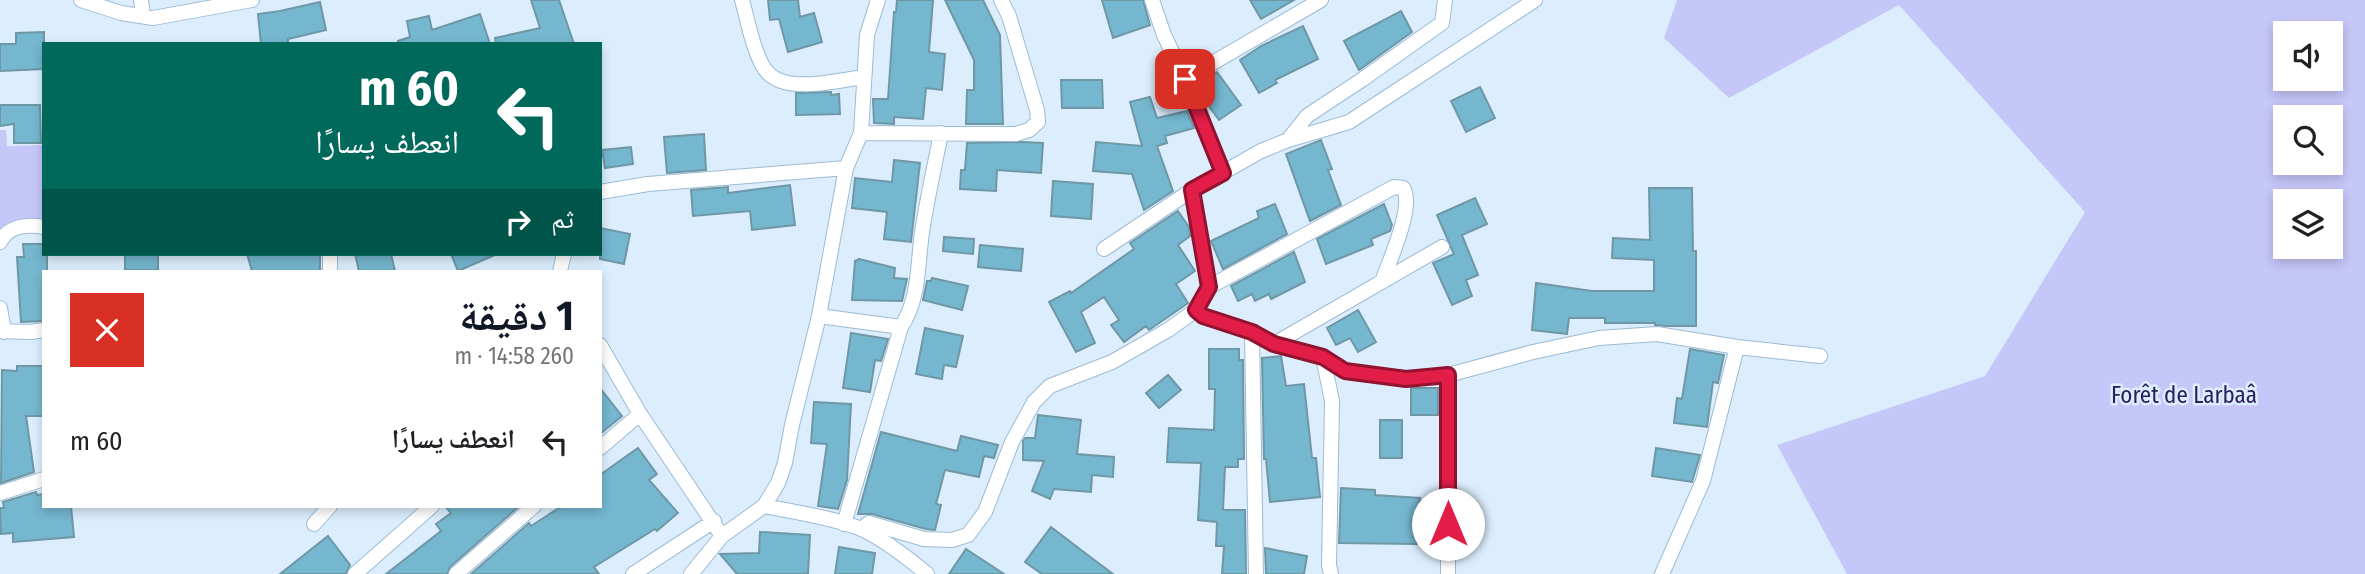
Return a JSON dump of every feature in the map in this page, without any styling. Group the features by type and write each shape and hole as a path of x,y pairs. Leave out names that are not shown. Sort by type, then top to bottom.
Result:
{"street":[{"path":"81,0 121,13 153,18 252,0"},
{"path":"141,0 143,16"},
{"path":"742,0 766,71 781,82 800,84 864,77"},
{"path":"691,574 722,536 764,506 778,483 785,463 820,316 846,168 862,133 867,35 878,0"},
{"path":"862,133 1016,134 1029,130 1038,122 1037,110 1009,16 1001,0"},
{"path":"1152,0 1164,35 1223,173"},
{"path":"1185,79 1321,0"},
{"path":"1289,140 1307,116 1442,23 1445,0"},
{"path":"1104,249 1192,190 1261,152 1289,140 1349,122 1535,0"},
{"path":"844,524 901,327 909,315 915,295 923,226 941,133"},
{"path":"602,192 648,184 846,168"},
{"path":"861,529 869,523 924,539 952,540 968,534 985,512 1012,442 1034,402 1050,386 1112,362 1168,330 1196,310 1209,287 1394,187 1403,188 1406,194 1404,216 1382,282"},
{"path":"1192,190 1209,287"},
{"path":"0,242 4,234 19,227 42,227"},
{"path":"1274,344 1443,247"},
{"path":"0,308 2,331 42,330"},
{"path":"1196,310 1203,316 1252,332 1274,344 1323,357 1345,371 1406,379 1448,375 1599,338 1657,334 1737,347 1820,356"},
{"path":"820,316 901,327"},
{"path":"1252,332 1256,574"},
{"path":"1662,574 1703,481 1737,347"},
{"path":"603,355 722,536"},
{"path":"1323,357 1332,401 1331,574"},
{"path":"1448,375 1448,574"},
{"path":"602,446 640,414"},
{"path":"0,493 42,480"},
{"path":"764,506 813,515 861,529 911,568 927,574"},
{"path":"314,524 328,508"},
{"path":"355,574 430,508"},
{"path":"456,574 532,508"},
{"path":"633,574 714,521"}],"green space":[{"name":"Forêt de Larbaâ","path":"1677,0 2365,0 2365,574 1847,574 1777,445 1985,376 2085,212 1899,5 1729,98 1664,38"},
{"path":"0,130 6,130 7,146 42,145 42,219 18,220 0,228"}],"building":[{"path":"531,0 559,0 573,42 496,42 495,38 540,28"},
{"path":"768,0 798,0 800,17 814,13 822,42 788,52 779,19 770,20"},
{"path":"897,0 933,0 929,52 945,54 942,90 926,88 923,119 894,117 894,124 874,123 873,99 888,99"},
{"path":"945,0 983,0 1000,35 1003,124 966,124 967,90 974,90 974,60"},
{"path":"1102,0 1143,0 1150,25 1113,38"},
{"path":"1250,0 1294,0 1261,19"},
{"path":"320,2 326,30 288,39 288,42 261,42 258,14"},
{"path":"1401,11 1412,32 1359,70 1344,41"},
{"path":"480,14 489,42 398,42 410,37 407,21 429,16 432,30"},
{"path":"1303,26 1318,59 1275,80 1277,83 1259,93 1240,60 1261,46"},
{"path":"44,32 42,69 0,71 0,44 16,44 16,33"},
{"path":"1217,72 1241,105 1219,120 1203,98 1198,84"},
{"path":"1061,80 1102,80 1103,108 1062,108"},
{"path":"1480,87 1495,118 1466,132 1451,101"},
{"path":"831,92 831,95 839,94 840,114 796,115 796,93"},
{"path":"1150,97 1157,118 1187,111 1194,128 1165,136 1167,143 1157,146 1173,191 1144,210 1132,174 1093,171 1096,142 1142,146 1130,102"},
{"path":"0,105 40,105 41,143 14,143 14,124 0,126"},
{"path":"704,134 706,170 667,173 664,137"},
{"path":"1321,140 1332,169 1328,170 1341,205 1310,221 1286,154"},
{"path":"967,143 1043,143 1041,173 997,170 996,191 960,189"},
{"path":"631,147 633,164 605,168 602,150"},
{"path":"894,160 920,163 911,242 884,239 887,212 852,208 855,178 892,182"},
{"path":"1053,181 1093,184 1091,219 1051,216"},
{"path":"790,185 795,225 752,230 750,211 693,216 691,190 728,187 728,193"},
{"path":"1649,188 1692,188 1693,251 1696,251 1696,326 1605,323 1605,318 1569,318 1567,334 1532,330 1536,283 1592,291 1654,291 1654,260 1612,258 1613,238 1650,240"},
{"path":"1475,198 1487,224 1462,235 1478,275 1466,280 1472,296 1452,305 1433,263 1454,254 1437,215"},
{"path":"1275,204 1287,234 1223,269 1211,241 1259,218 1257,211"},
{"path":"1384,204 1392,225 1390,231 1371,239 1373,245 1326,264 1317,239"},
{"path":"1178,211 1189,227 1190,236 1178,245 1195,271 1176,284 1188,303 1149,330 1146,326 1124,342 1111,325 1119,320 1104,297 1081,312 1095,343 1076,352 1049,302 1070,291 1071,293 1134,249 1130,243"},
{"path":"602,228 630,234 624,264 600,259"},
{"path":"944,237 974,239 973,254 943,251"},
{"path":"23,244 42,244 42,256 47,256 47,270 42,270 42,321 21,322 17,257 24,257"},
{"path":"980,245 1023,249 1021,271 978,267"},
{"path":"1294,252 1305,282 1271,299 1269,294 1255,301 1252,294 1238,301 1231,286"},
{"path":"125,256 158,256 158,270 125,270"},
{"path":"248,256 320,256 320,270 252,270"},
{"path":"355,256 391,256 395,270 359,270"},
{"path":"452,256 492,256 460,270 458,270"},
{"path":"859,259 895,268 894,278 907,279 902,301 852,300 855,261"},
{"path":"932,278 968,286 962,310 923,300 927,281"},
{"path":"1358,310 1376,342 1358,352 1350,338 1336,345 1327,328"},
{"path":"925,328 963,336 956,367 944,365 942,379 916,374"},
{"path":"851,333 888,339 881,361 875,360 870,392 843,388"},
{"path":"1209,349 1239,349 1239,360 1243,360 1244,459 1238,459 1238,467 1225,467 1223,510 1245,510 1246,574 1222,574 1224,546 1216,546 1217,522 1198,520 1201,463 1167,462 1169,428 1214,430 1215,389 1209,389"},
{"path":"1690,349 1724,355 1718,383 1713,382 1707,427 1674,423 1677,398 1682,399"},
{"path":"1281,356 1286,386 1304,384 1312,458 1316,458 1320,497 1270,502 1264,459 1262,358"},
{"path":"17,366 42,366 42,416 26,416 34,472 1,483 2,370 17,371"},
{"path":"1168,375 1181,390 1159,408 1146,393"},
{"path":"1411,388 1438,388 1438,415 1411,415"},
{"path":"602,391 622,416 602,432"},
{"path":"814,402 851,404 847,480 838,509 818,506 827,444 811,443"},
{"path":"1038,415 1081,420 1077,454 1114,457 1113,477 1092,475 1091,492 1054,489 1050,499 1032,491 1044,461 1023,460 1023,441 1025,438 1035,438"},
{"path":"1380,420 1402,420 1402,458 1380,458"},
{"path":"881,432 957,451 961,436 998,445 994,458 984,456 979,477 945,470 936,504 941,505 935,530 926,529 872,514 858,514"},
{"path":"638,448 657,474 649,480 678,513 657,531 655,529 594,567 599,574 471,574 529,523 531,526 559,508 602,508 602,474"},
{"path":"1656,448 1700,455 1692,482 1652,476"},
{"path":"1341,488 1375,490 1375,495 1420,498 1417,544 1339,543"},
{"path":"36,492 37,495 42,494 42,508 71,508 74,537 13,542 13,533 1,534 0,508 4,508 3,502"},
{"path":"447,508 517,508 450,567 447,574 386,574 441,531 436,524 451,513"},
{"path":"1051,527 1113,574 1042,574 1025,562"},
{"path":"760,532 810,535 808,574 737,574 720,554 759,553"},
{"path":"328,536 350,565 346,574 280,574"},
{"path":"839,547 875,553 872,574 835,574"},
{"path":"1265,548 1307,556 1304,574 1266,574"},
{"path":"966,549 1004,574 949,574"}],"route":[{"path":"1185,79 1223,173 1192,190 1209,287 1196,310 1203,316 1252,332 1274,344 1323,357 1345,371 1406,379 1448,375 1448,524"}]}
